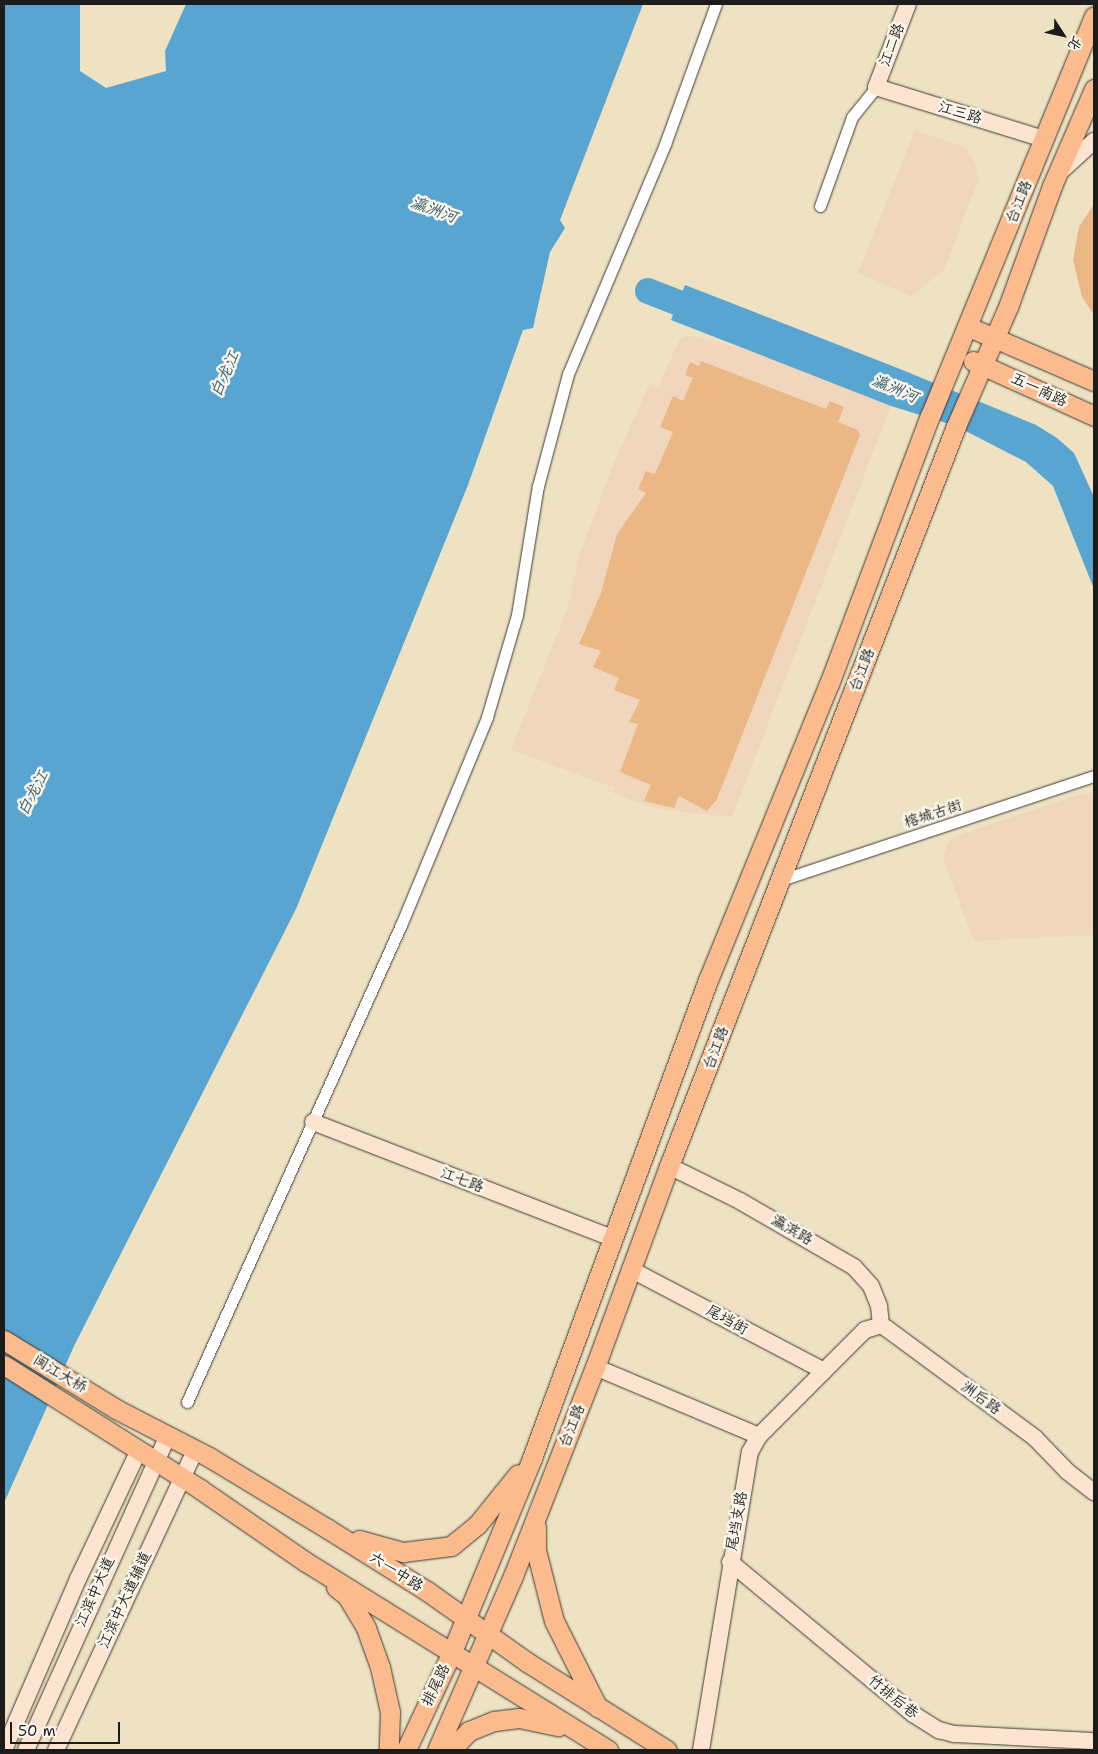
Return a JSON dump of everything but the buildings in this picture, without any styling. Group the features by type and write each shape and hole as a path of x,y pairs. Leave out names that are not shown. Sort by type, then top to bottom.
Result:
{"main road":[{"name":"台江路","path":"466,1619 532,1458 708,980 829,684 930,416 969,327 1094,16"},
{"name":"台江路","path":"472,1667 488,1634 595,1367 669,1166 956,426 996,337 1052,186 1094,89"},
{"name":"五一南路","path":"969,327 996,337 1094,381"},
{"name":"五一南路","path":"957,355 1094,416"},
{"name":"闽江大桥","path":"4,1340 116,1409"},
{"name":"闽江大桥","path":"4,1365 182,1477 306,1562"},
{"name":"六一中路","path":"116,1409 195,1450 328,1529 598,1708 667,1750"},
{"path":"328,1529 402,1552 451,1546 477,1525 532,1458"},
{"path":"541,1504 536,1525 536,1550 545,1590 554,1621 598,1708"},
{"path":"306,1562 608,1750"},
{"path":"306,1562 347,1596 366,1628 388,1692 390,1750"},
{"name":"排尾路","path":"406,1750 452,1654 466,1619"},
{"name":"排尾路","path":"437,1750 472,1667"},
{"path":"451,1750 469,1731 502,1719 543,1722 578,1732"}],"street":[{"path":"187,1402 401,925 487,717 517,615 538,486 568,374 664,144 716,4"},
{"name":"江二路","path":"876,87 908,4"},
{"path":"820,206 852,117 876,87"},
{"name":"江三路","path":"876,87 1044,139"},
{"path":"1052,186 1071,160 1094,141"},
{"name":"榕城古街","path":"781,880 1094,776"},
{"name":"江七路","path":"313,1122 612,1238"},
{"name":"瀛滨路","path":"669,1166 740,1201 854,1267 871,1286 879,1306 881,1325"},
{"name":"尾垱街","path":"630,1269 824,1370"},
{"name":"尾垱支路","path":"701,1750 747,1462 759,1436 861,1334 881,1325"},
{"name":"洲后路","path":"881,1325 1035,1438 1068,1472 1094,1492"},
{"path":"595,1367 759,1436"},
{"name":"江滨中大道","path":"26,1750 168,1436"},
{"name":"江滨中大道","path":"4,1750 78,1578 139,1450"},
{"name":"江滨中大道辅道","path":"56,1750 195,1450"},
{"name":"竹排后巷","path":"730,1562 913,1714 939,1730 954,1734 1094,1741"}],"shaded area":[{"path":"915,130 964,147 974,160 979,178 944,270 911,296 858,273"},
{"path":"695,336 756,352 891,406 732,817 655,809 613,793 615,788 511,750 567,610 580,553 616,458 650,383 658,387 679,341 684,337"},
{"path":"1094,793 1094,935 974,941 943,859 948,843 954,837 1082,794"}],"water":[{"name":"白龙江","path":"4,4 80,4 80,71 106,88 166,71 165,51 186,4 643,4 560,220 565,228 550,252 533,328 523,330 468,485 296,909 75,1344 4,1503"},
{"path":"685,285 900,369 1036,425 1057,438 1074,453 1094,497 1094,589 1053,486 1026,462 956,426 891,406 671,320"}],"waterway":[{"name":"瀛洲河","path":"648,291 712,316"}]}
